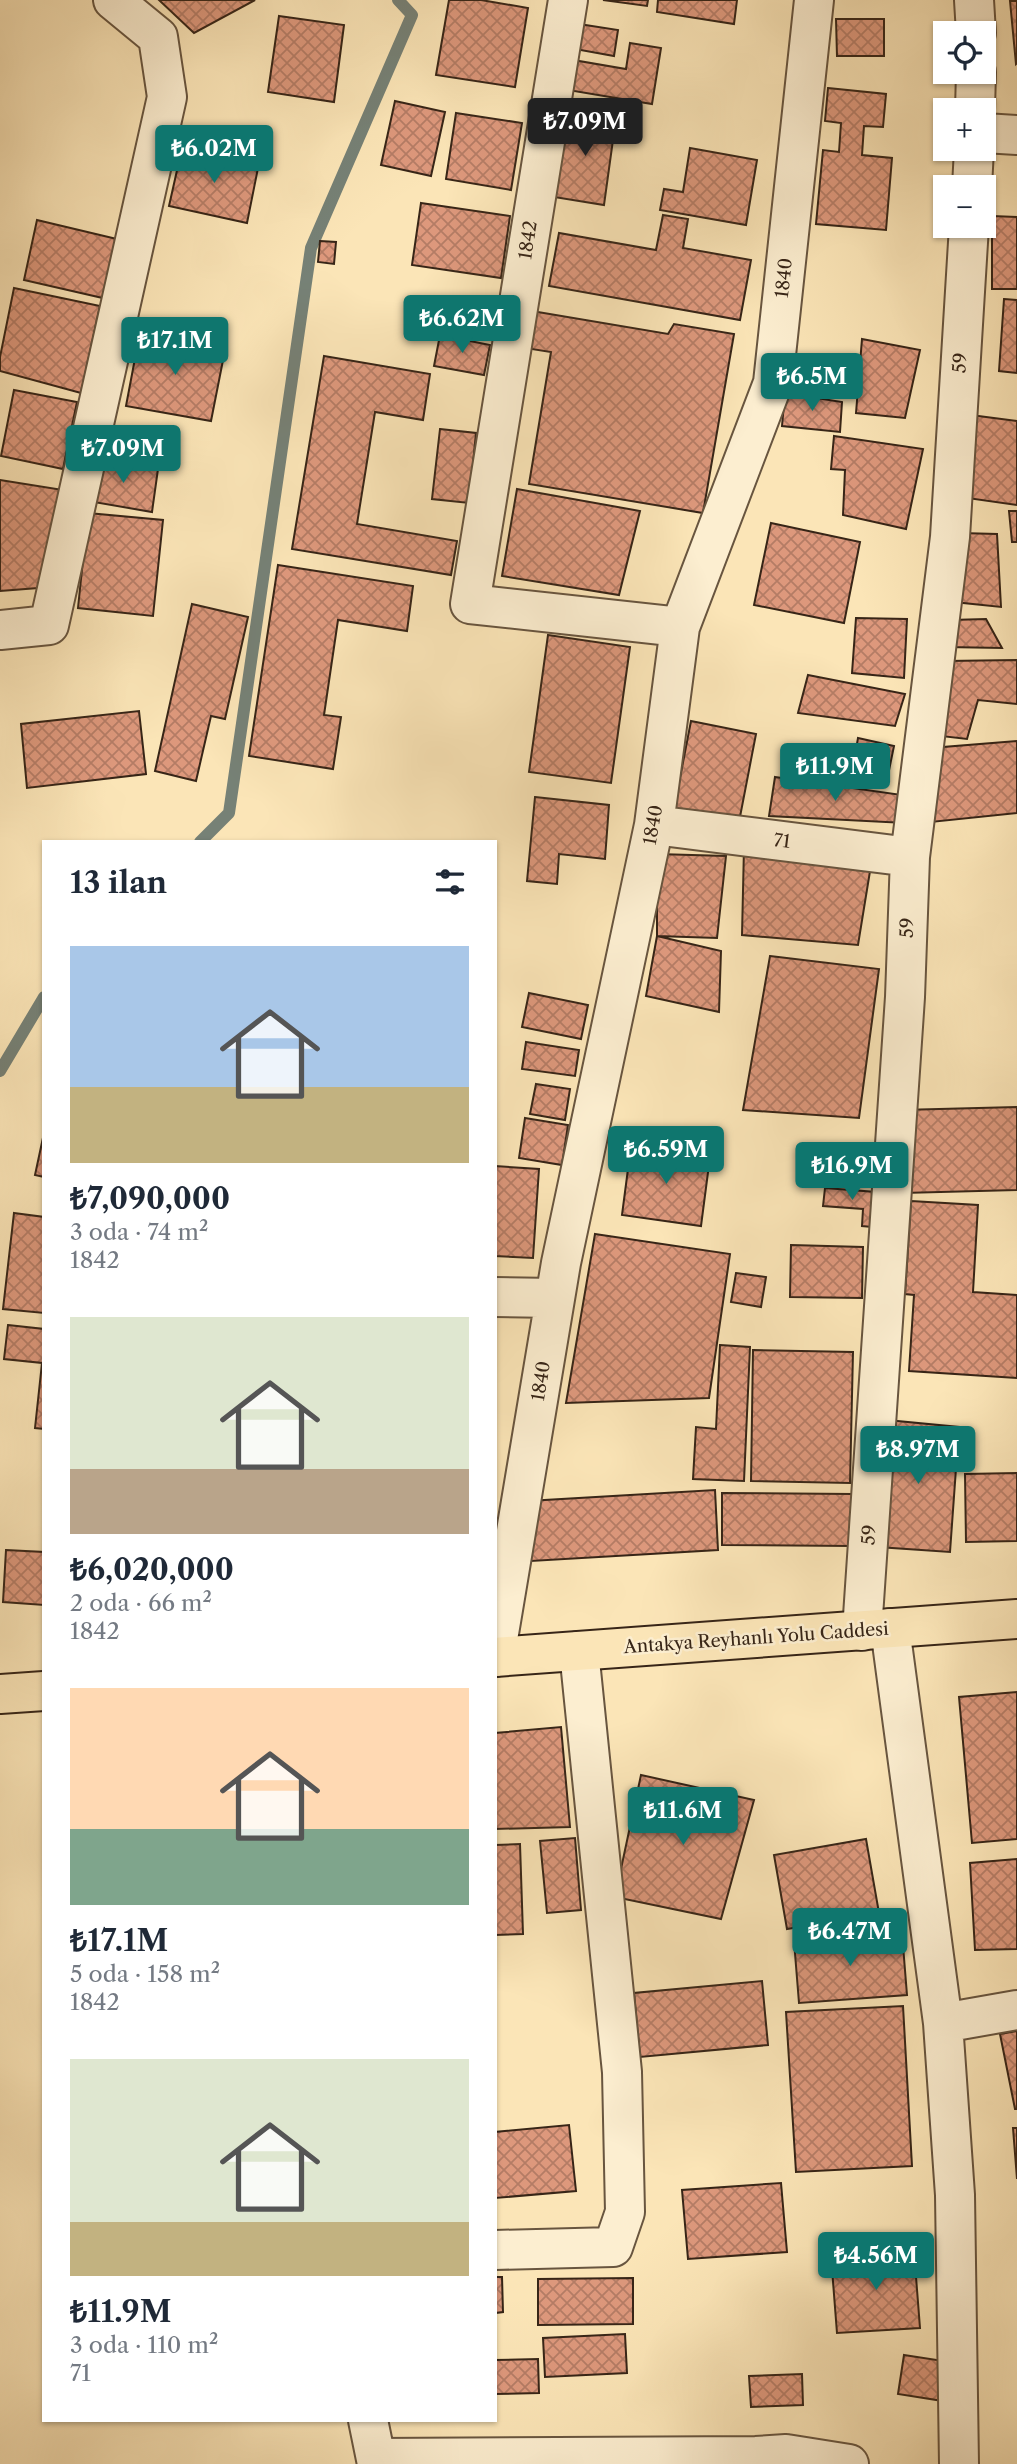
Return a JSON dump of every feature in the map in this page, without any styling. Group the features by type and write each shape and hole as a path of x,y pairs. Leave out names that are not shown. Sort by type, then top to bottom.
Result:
{"main road":[{"name":"Antakya Reyhanlı Yolu Caddesi","path":"497,1657 1017,1619"},
{"path":"0,1694 42,1690"}],"street":[{"path":"0,630 49,625 167,97 158,37 113,0"},
{"name":"1842","path":"568,0 470,604 680,627"},
{"name":"1840","path":"497,1645 555,1298 654,825 680,627 773,383 814,0"},
{"path":"974,0 975,21"},
{"path":"996,134 1017,135"},
{"name":"59","path":"959,2464 956,2195 943,2023 876,1630 910,857 950,537 968,238"},
{"name":"71","path":"654,825 910,857"},
{"path":"497,1297 555,1298"},
{"path":"497,2250 613,2247 625,2212 622,2072 579,1651"},
{"path":"943,2023 1017,2010"},
{"path":"368,2422 377,2461 756,2456 849,2464"}],"building":[{"path":"159,0 255,0 194,33"},
{"path":"449,0 481,0 528,8 515,87 436,75"},
{"path":"603,0 648,0 647,6"},
{"path":"658,0 737,0 734,24 657,12"},
{"path":"1010,1 1017,1 1016,64"},
{"path":"279,16 344,25 334,102 268,92"},
{"path":"836,19 884,19 884,56 837,56"},
{"path":"579,24 618,30 614,56 575,49"},
{"path":"630,43 661,48 652,104 568,90 573,60 626,69"},
{"path":"828,88 886,94 883,127 864,126 862,155 892,158 886,230 816,224 823,150 839,152 841,123 825,121"},
{"path":"395,101 445,112 431,176 381,165"},
{"path":"566,110 616,118 604,205 554,197"},
{"path":"456,113 522,123 511,190 446,179"},
{"path":"182,148 259,163 247,223 169,206"},
{"path":"690,148 757,160 746,225 660,210 664,189 683,192"},
{"path":"421,203 510,216 501,278 412,265"},
{"path":"663,215 688,219 683,248 751,260 740,320 549,286 559,233 656,250"},
{"path":"996,216 1017,217 1017,289 992,289 992,238 996,238"},
{"path":"37,220 121,240 107,299 24,280"},
{"path":"320,241 336,242 334,264 318,262"},
{"path":"14,288 100,306 81,393 0,371 0,357"},
{"path":"1004,299 1017,300 1017,373 999,371"},
{"path":"526,310 668,334 674,324 734,334 703,513 529,484 551,352 519,347"},
{"path":"140,332 225,350 211,421 126,406"},
{"path":"440,335 490,345 484,375 434,366"},
{"path":"862,339 920,350 905,418 856,413"},
{"path":"324,356 430,374 423,420 375,412 357,524 457,541 451,575 292,549"},
{"path":"14,390 77,402 63,469 1,456"},
{"path":"785,393 842,402 840,432 782,426"},
{"path":"963,414 1017,421 1017,505 953,496"},
{"path":"440,429 476,433 469,503 432,499"},
{"path":"834,436 923,449 906,529 843,515 845,470 831,469"},
{"path":"94,459 158,469 152,512 88,501"},
{"path":"0,480 63,490 38,588 0,591"},
{"path":"517,489 640,511 619,595 502,576"},
{"path":"1009,511 1017,511 1017,542 1012,542"},
{"path":"77,512 163,520 153,616 78,608 84,550"},
{"path":"771,523 860,542 844,623 754,605"},
{"path":"960,533 997,534 1001,607 954,602"},
{"path":"278,565 413,586 407,631 338,620 324,715 341,717 333,769 249,756"},
{"path":"192,604 248,617 225,719 211,716 196,781 155,771"},
{"path":"856,618 907,619 904,678 852,673"},
{"path":"986,619 1002,648 946,647 951,620"},
{"path":"548,635 630,647 611,783 529,772"},
{"path":"1017,660 1017,704 978,700 967,739 932,735 946,661"},
{"path":"808,675 905,694 895,726 798,713"},
{"path":"139,711 146,774 27,788 21,724"},
{"path":"691,721 756,734 739,822 674,809"},
{"path":"858,738 894,746 886,785 851,778"},
{"path":"1017,741 1017,813 931,822 931,748"},
{"path":"775,777 909,796 905,823 769,816"},
{"path":"535,797 609,805 605,859 559,854 557,884 527,881"},
{"path":"744,847 871,865 858,945 742,935"},
{"path":"657,854 726,856 717,938 657,936"},
{"path":"657,936 721,951 719,1012 646,996"},
{"path":"770,956 879,969 859,1118 743,1110"},
{"path":"529,993 588,1005 581,1039 522,1027"},
{"path":"526,1042 579,1050 575,1076 522,1069"},
{"path":"536,1084 570,1089 565,1120 530,1114"},
{"path":"1017,1107 1017,1190 903,1193 901,1110"},
{"path":"525,1118 568,1125 562,1165 519,1158"},
{"path":"42,1142 42,1177 35,1175"},
{"path":"631,1146 710,1157 701,1226 622,1215"},
{"path":"822,1148 874,1148 875,1186 849,1187 849,1180 822,1181"},
{"path":"497,1166 539,1169 533,1258 497,1256"},
{"path":"825,1188 876,1192 872,1227 862,1226 863,1209 823,1206"},
{"path":"911,1201 978,1205 973,1292 1017,1295 1017,1378 909,1371 914,1295 905,1294"},
{"path":"14,1213 42,1217 42,1313 3,1309"},
{"path":"595,1234 730,1254 709,1398 566,1403"},
{"path":"791,1245 863,1247 862,1298 790,1297"},
{"path":"736,1273 766,1277 761,1307 731,1302"},
{"path":"8,1325 42,1329 42,1363 4,1359"},
{"path":"720,1345 750,1347 744,1481 693,1479 696,1427 716,1429"},
{"path":"753,1350 853,1352 850,1483 751,1481"},
{"path":"42,1363 42,1429 35,1428"},
{"path":"887,1420 959,1427 950,1552 878,1547"},
{"path":"1017,1473 1017,1541 966,1542 965,1474"},
{"path":"715,1490 718,1550 531,1561 528,1501"},
{"path":"722,1493 852,1494 851,1546 722,1545"},
{"path":"6,1550 42,1552 42,1605 3,1602"},
{"path":"1017,1692 1017,1839 972,1843 959,1697"},
{"path":"561,1727 570,1827 497,1829 497,1733"},
{"path":"641,1775 754,1800 721,1919 615,1897"},
{"path":"575,1838 581,1910 547,1913 540,1841"},
{"path":"866,1839 879,1913 787,1929 774,1855"},
{"path":"520,1844 523,1934 497,1935 497,1845"},
{"path":"1017,1859 1017,1949 975,1950 970,1863"},
{"path":"902,1933 907,1995 799,2003 794,1941"},
{"path":"762,1981 768,2045 640,2057 634,1993"},
{"path":"903,2006 912,2166 796,2172 786,2012"},
{"path":"1017,2031 1017,2109 1015,2109 1000,2034"},
{"path":"569,2125 576,2191 497,2198 497,2132"},
{"path":"1013,2128 1017,2128 1017,2179"},
{"path":"781,2183 787,2252 688,2259 682,2190"},
{"path":"914,2251 920,2328 837,2333 831,2256"},
{"path":"497,2277 502,2277 503,2312 497,2313"},
{"path":"633,2278 633,2324 538,2325 538,2279"},
{"path":"625,2334 627,2373 545,2377 543,2338"},
{"path":"904,2355 950,2362 943,2401 898,2394"},
{"path":"538,2359 539,2393 497,2394 497,2360"},
{"path":"802,2374 803,2405 751,2407 749,2376"}],"waterway":[{"path":"202,840 229,813 311,248 412,15 398,0"},
{"path":"0,1071 42,1000"}]}
